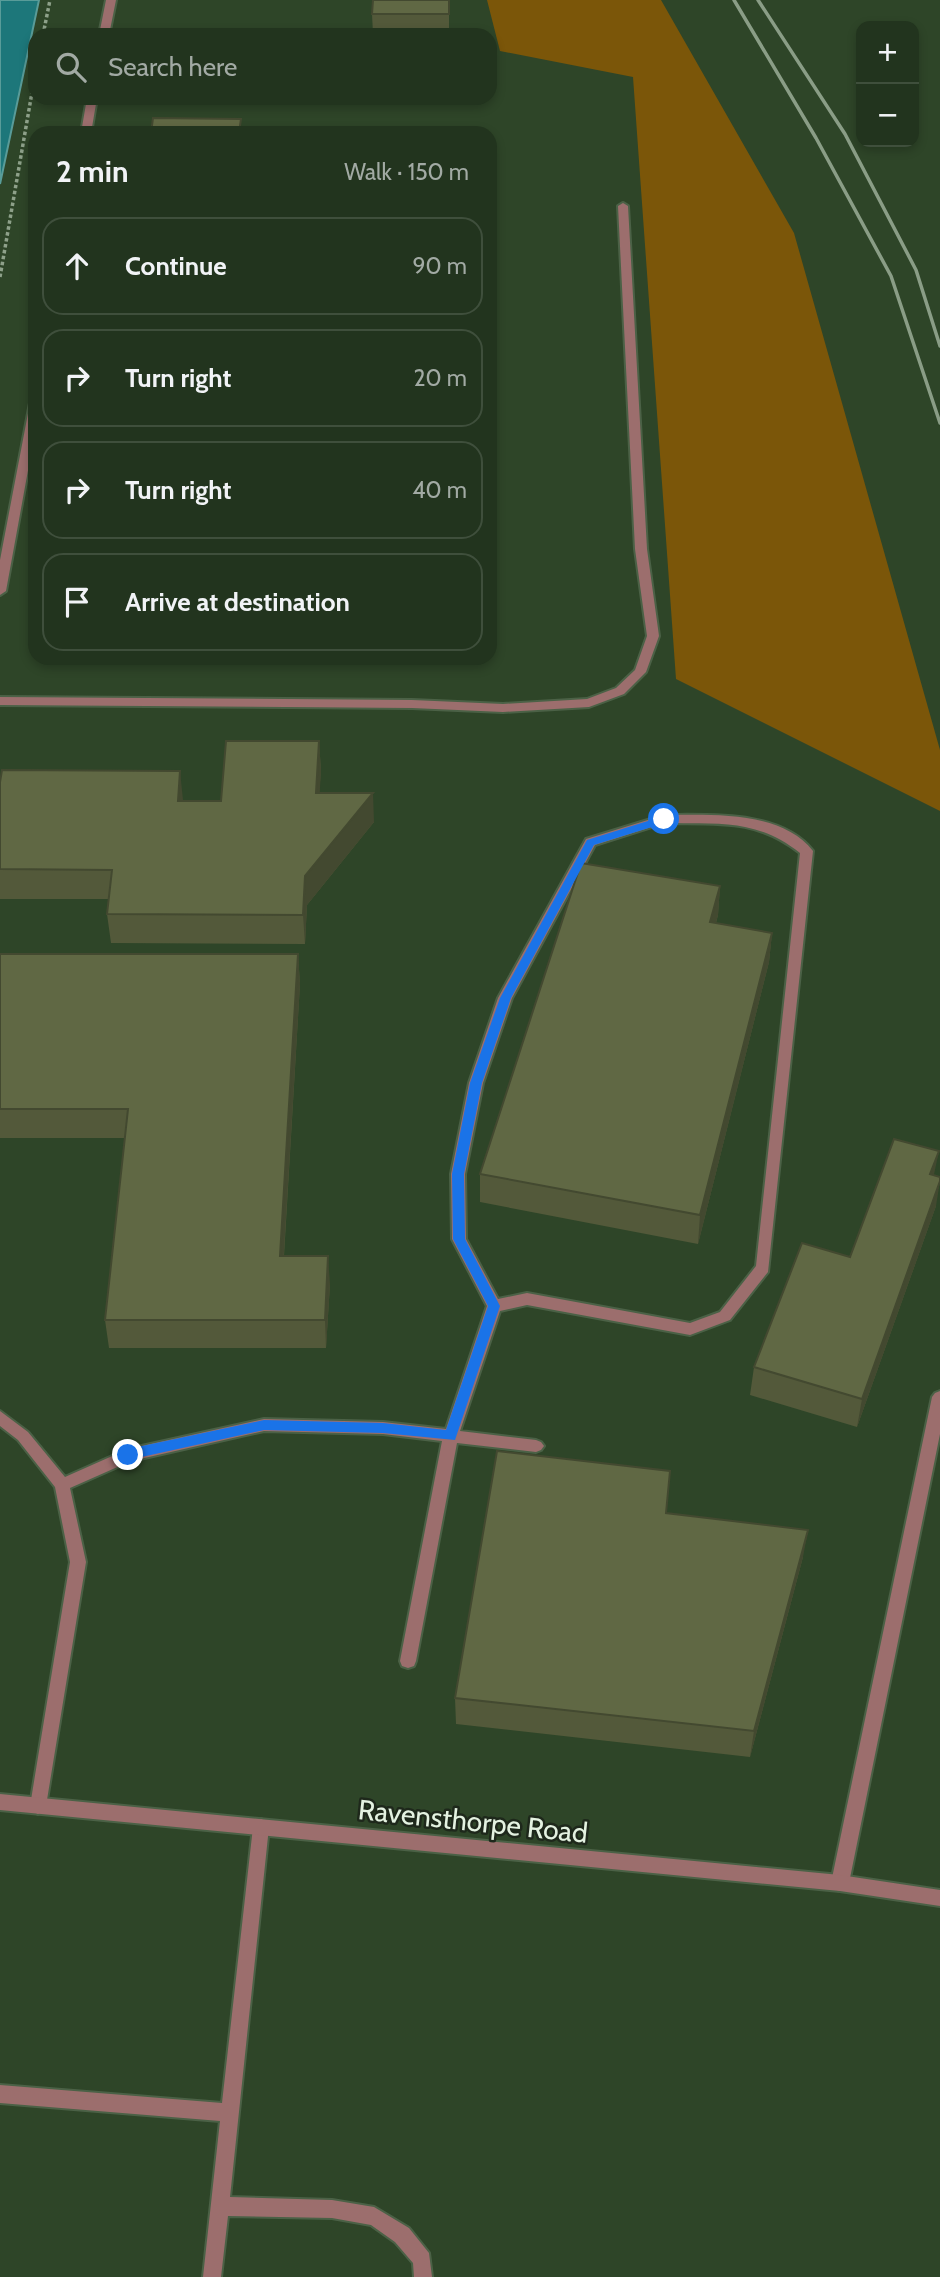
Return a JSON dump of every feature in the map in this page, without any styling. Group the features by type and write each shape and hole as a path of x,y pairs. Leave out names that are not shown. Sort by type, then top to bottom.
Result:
{"street":[{"path":"105,28 110,0"},
{"path":"87,126 91,105"},
{"path":"0,701 503,708 589,702 620,691 640,672 653,636 641,549 623,206"},
{"path":"0,591 28,441"},
{"path":"408,1661 450,1436 494,1306 459,1239 458,1174 476,1083 505,998 590,842 664,819 738,820 785,834 807,851 763,1268 725,1316 690,1329 527,1299 494,1306"},
{"path":"840,1883 940,1397"},
{"path":"0,1417 23,1436 62,1485 78,1562 38,1806"},
{"path":"62,1485 128,1455 264,1425 383,1428 536,1446"},
{"name":"Ravensthorpe Road","path":"0,1802 840,1883 940,1898"},
{"path":"212,2277 261,1827"},
{"path":"0,2094 230,2113"},
{"path":"220,2206 332,2209 373,2216 402,2235 422,2260 423,2277"}],"path":[{"path":"44,28 50,0"},
{"path":"0,277 30,105"}],"shaded area":[{"path":"487,0 661,0 794,233 940,750 940,811 676,679 633,77 500,51 497,28 494,28"}],"water":[{"path":"0,0 39,0 33,28 28,28 28,52 0,184"}],"building":[{"path":"373,0 449,0 449,14 372,14"},
{"path":"153,118 241,119 240,126 152,126"},
{"path":"226,741 319,741 316,793 373,793 305,876 303,915 107,914 112,870 0,869 2,770 180,771 178,801 221,801"},
{"path":"581,863 720,886 710,922 772,933 700,1215 480,1174"},
{"path":"0,954 298,954 280,1256 328,1256 325,1320 105,1320 128,1109 0,1109"},
{"path":"894,1139 939,1151 930,1174 940,1177 940,1181 862,1399 754,1367 802,1243 850,1257"},
{"path":"497,1451 670,1471 666,1513 808,1530 754,1731 455,1698"}],"railway":[{"path":"734,0 816,138 891,276 940,423"},
{"path":"758,0 845,134 916,270 940,346"}],"route":[{"path":"128,1455 189,1439 264,1425 383,1428 450,1436 494,1306 459,1239 458,1174 476,1083 505,998 590,842 664,819"}]}
